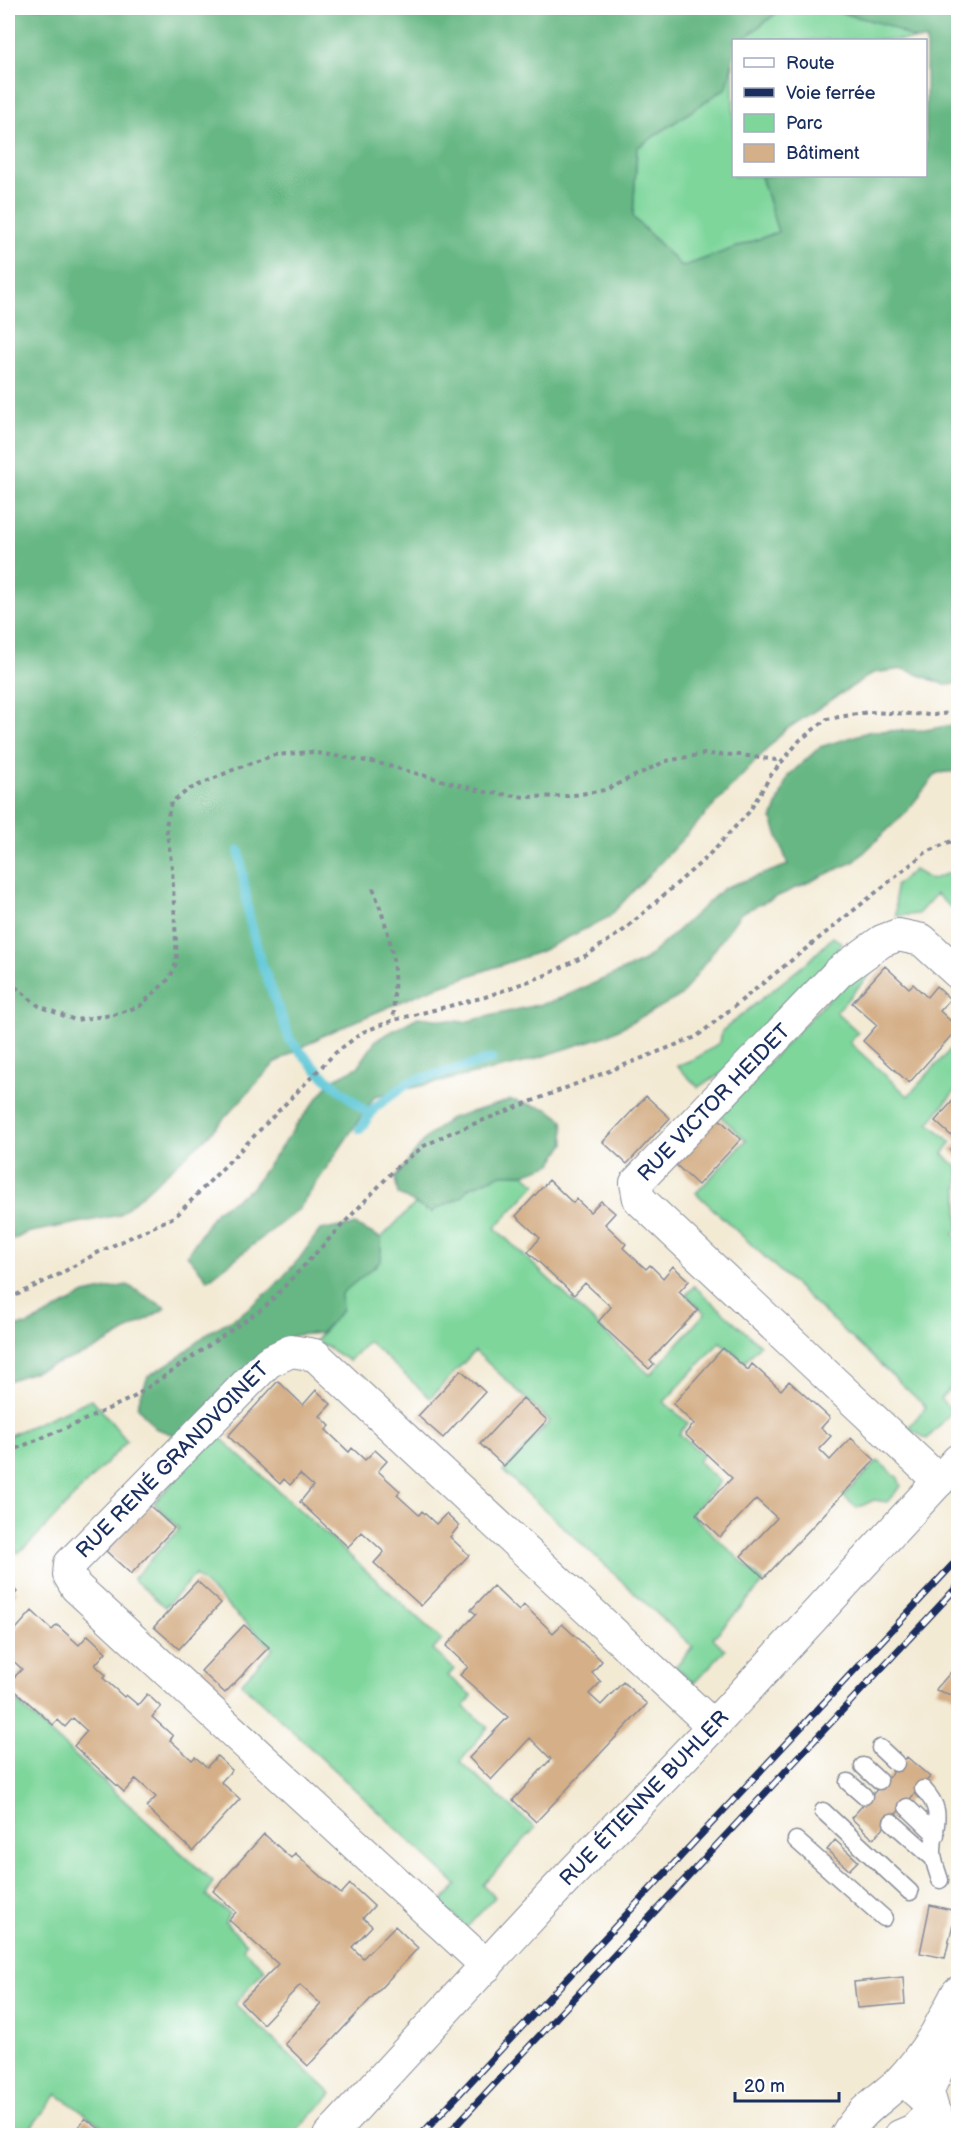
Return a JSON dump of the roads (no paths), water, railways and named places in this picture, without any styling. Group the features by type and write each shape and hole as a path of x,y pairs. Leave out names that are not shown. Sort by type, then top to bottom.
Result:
{"street":[{"name":"RUE VICTOR HEIDET","path":"949,1471 639,1199 636,1183 839,972 882,941 898,935 921,940 958,973"},
{"name":"RUE RENÉ GRANDVOINET","path":"488,1966 76,1587 69,1575 70,1564 268,1362 291,1351 315,1355 713,1726"},
{"name":"RUE ÉTIENNE BUHLER","path":"329,2136 949,1471"},
{"path":"846,2136 864,2111 918,2062 939,2030 958,1993"},
{"path":"937,2123 927,2091 944,2054 939,2030"},
{"path":"937,2123 958,2069"},
{"path":"888,2091 900,2087 911,2088 921,2095 937,2123"},
{"path":"900,2136 937,2123"}],"lane":[{"path":"880,1748 896,1763"},
{"path":"863,1766 879,1781"},
{"path":"848,1782 864,1796"},
{"path":"923,1789 930,1796 937,1812 933,1848 940,1880"},
{"path":"908,1807 936,1835"},
{"path":"823,1811 910,1892"},
{"path":"892,1822 934,1859"},
{"path":"796,1840 884,1918"}],"waterway":[{"path":"239,851 249,917 260,959 290,1040 318,1071 370,1115"},
{"path":"360,1129 375,1107 410,1082 492,1059"}],"railway":[{"path":"420,2136 958,1559"},
{"path":"446,2136 958,1586"}]}
